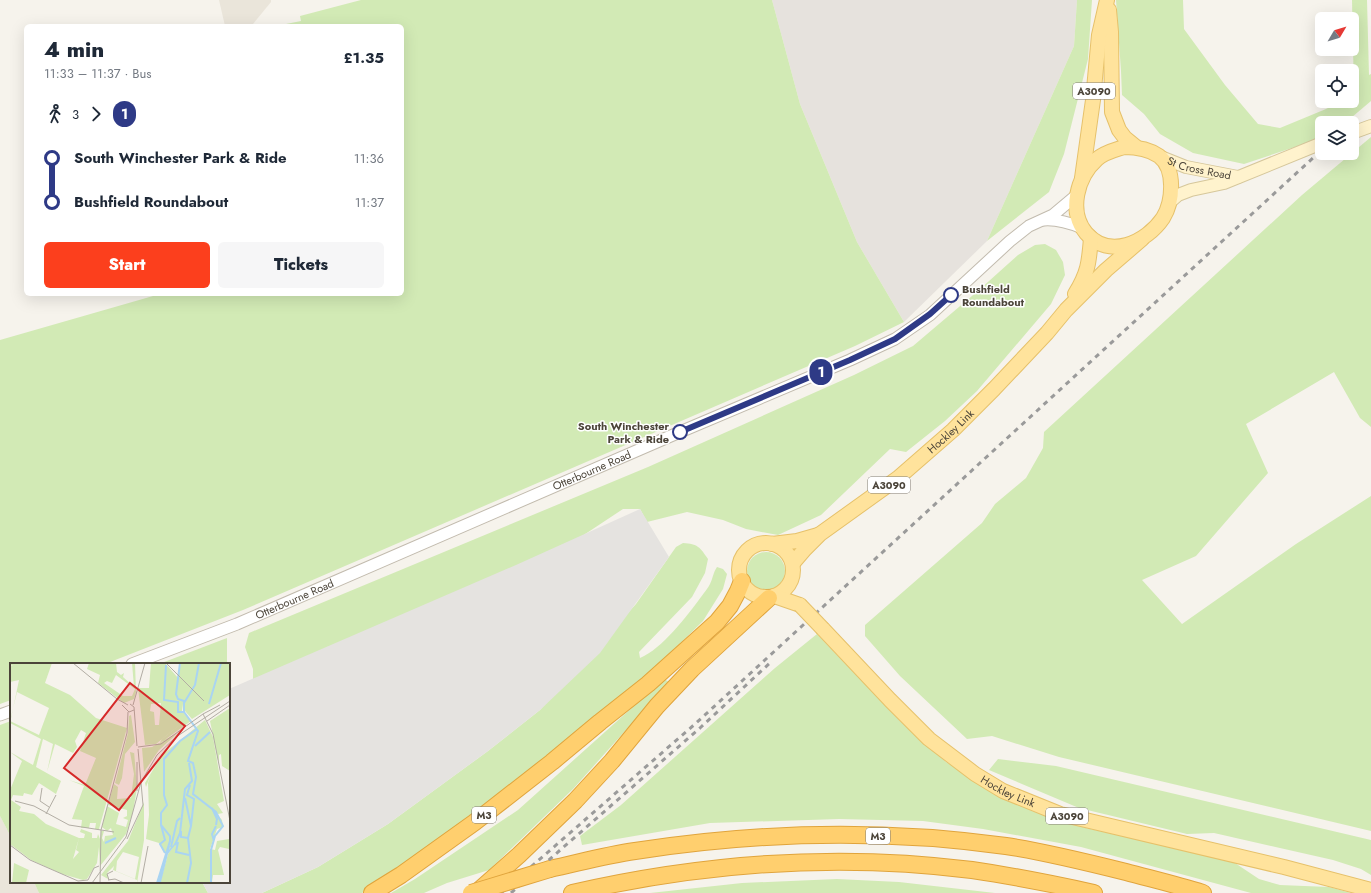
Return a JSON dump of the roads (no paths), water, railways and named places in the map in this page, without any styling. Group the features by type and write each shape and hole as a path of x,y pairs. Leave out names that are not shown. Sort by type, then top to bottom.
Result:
{"highway":[{"name":"M3","path":"372,893 475,822 648,684 717,622 730,606 742,581"},
{"path":"476,893 519,855 575,801 612,761 657,706 687,674 772,597"},
{"name":"M3","path":"471,893 550,869 633,851 705,842 781,836 854,835 931,838 1006,846 1074,858 1203,893"},
{"path":"572,893 656,876 729,866 813,862 879,862 971,870 1094,893"}],"main road":[{"name":"A3090","path":"1108,0 1111,32 1112,112 1119,130 1125,138 1136,147"},
{"name":"A3090","path":"1079,188 1093,100 1099,35 1108,0"},
{"path":"1359,130 1371,126"},
{"path":"1124,146 1136,147 1152,152 1161,158 1170,176 1170,202 1163,218 1142,239 1123,247 1114,248 1106,246 1087,233 1078,217 1076,207 1079,188 1094,163 1106,153 1124,146"},
{"name":"St Cross Road","path":"1170,202 1178,196 1191,190 1224,183 1315,146"},
{"name":"St Cross Road","path":"1161,158 1186,167 1238,177"},
{"name":"Hockley Link","path":"1066,310 1084,278 1089,262 1087,233"},
{"name":"Hockley Link","path":"793,563 820,534 898,478 953,430 1031,350 1066,310 1106,270 1142,239"},
{"name":"Hockley Link","path":"772,544 797,541 820,534"},
{"path":"772,544 779,546 790,556 793,563 793,576 787,588 781,593 772,597 762,597 750,592 742,581 740,568 747,551 758,545 772,544"},
{"name":"Hockley Link","path":"791,581 800,606 929,739 975,774 1003,791 1060,814 1284,867 1371,890"},
{"name":"Hockley Link","path":"772,597 800,606"}],"street":[{"name":"Otterbourne Road","path":"135,663 237,624 850,360 895,339 930,314 1010,241 1029,226 1044,220 1062,208 1079,188"},
{"name":"Otterbourne Road","path":"1044,220 1053,219 1064,221 1087,233"},
{"path":"0,715 10,710"}],"railway":[{"path":"501,893 695,724 1313,158"},
{"path":"511,893 700,728 772,661"}],"place":[{"name":"Bushfield Roundabout","path":"951,295"},
{"name":"South Winchester Park & Ride","path":"680,432"}]}
